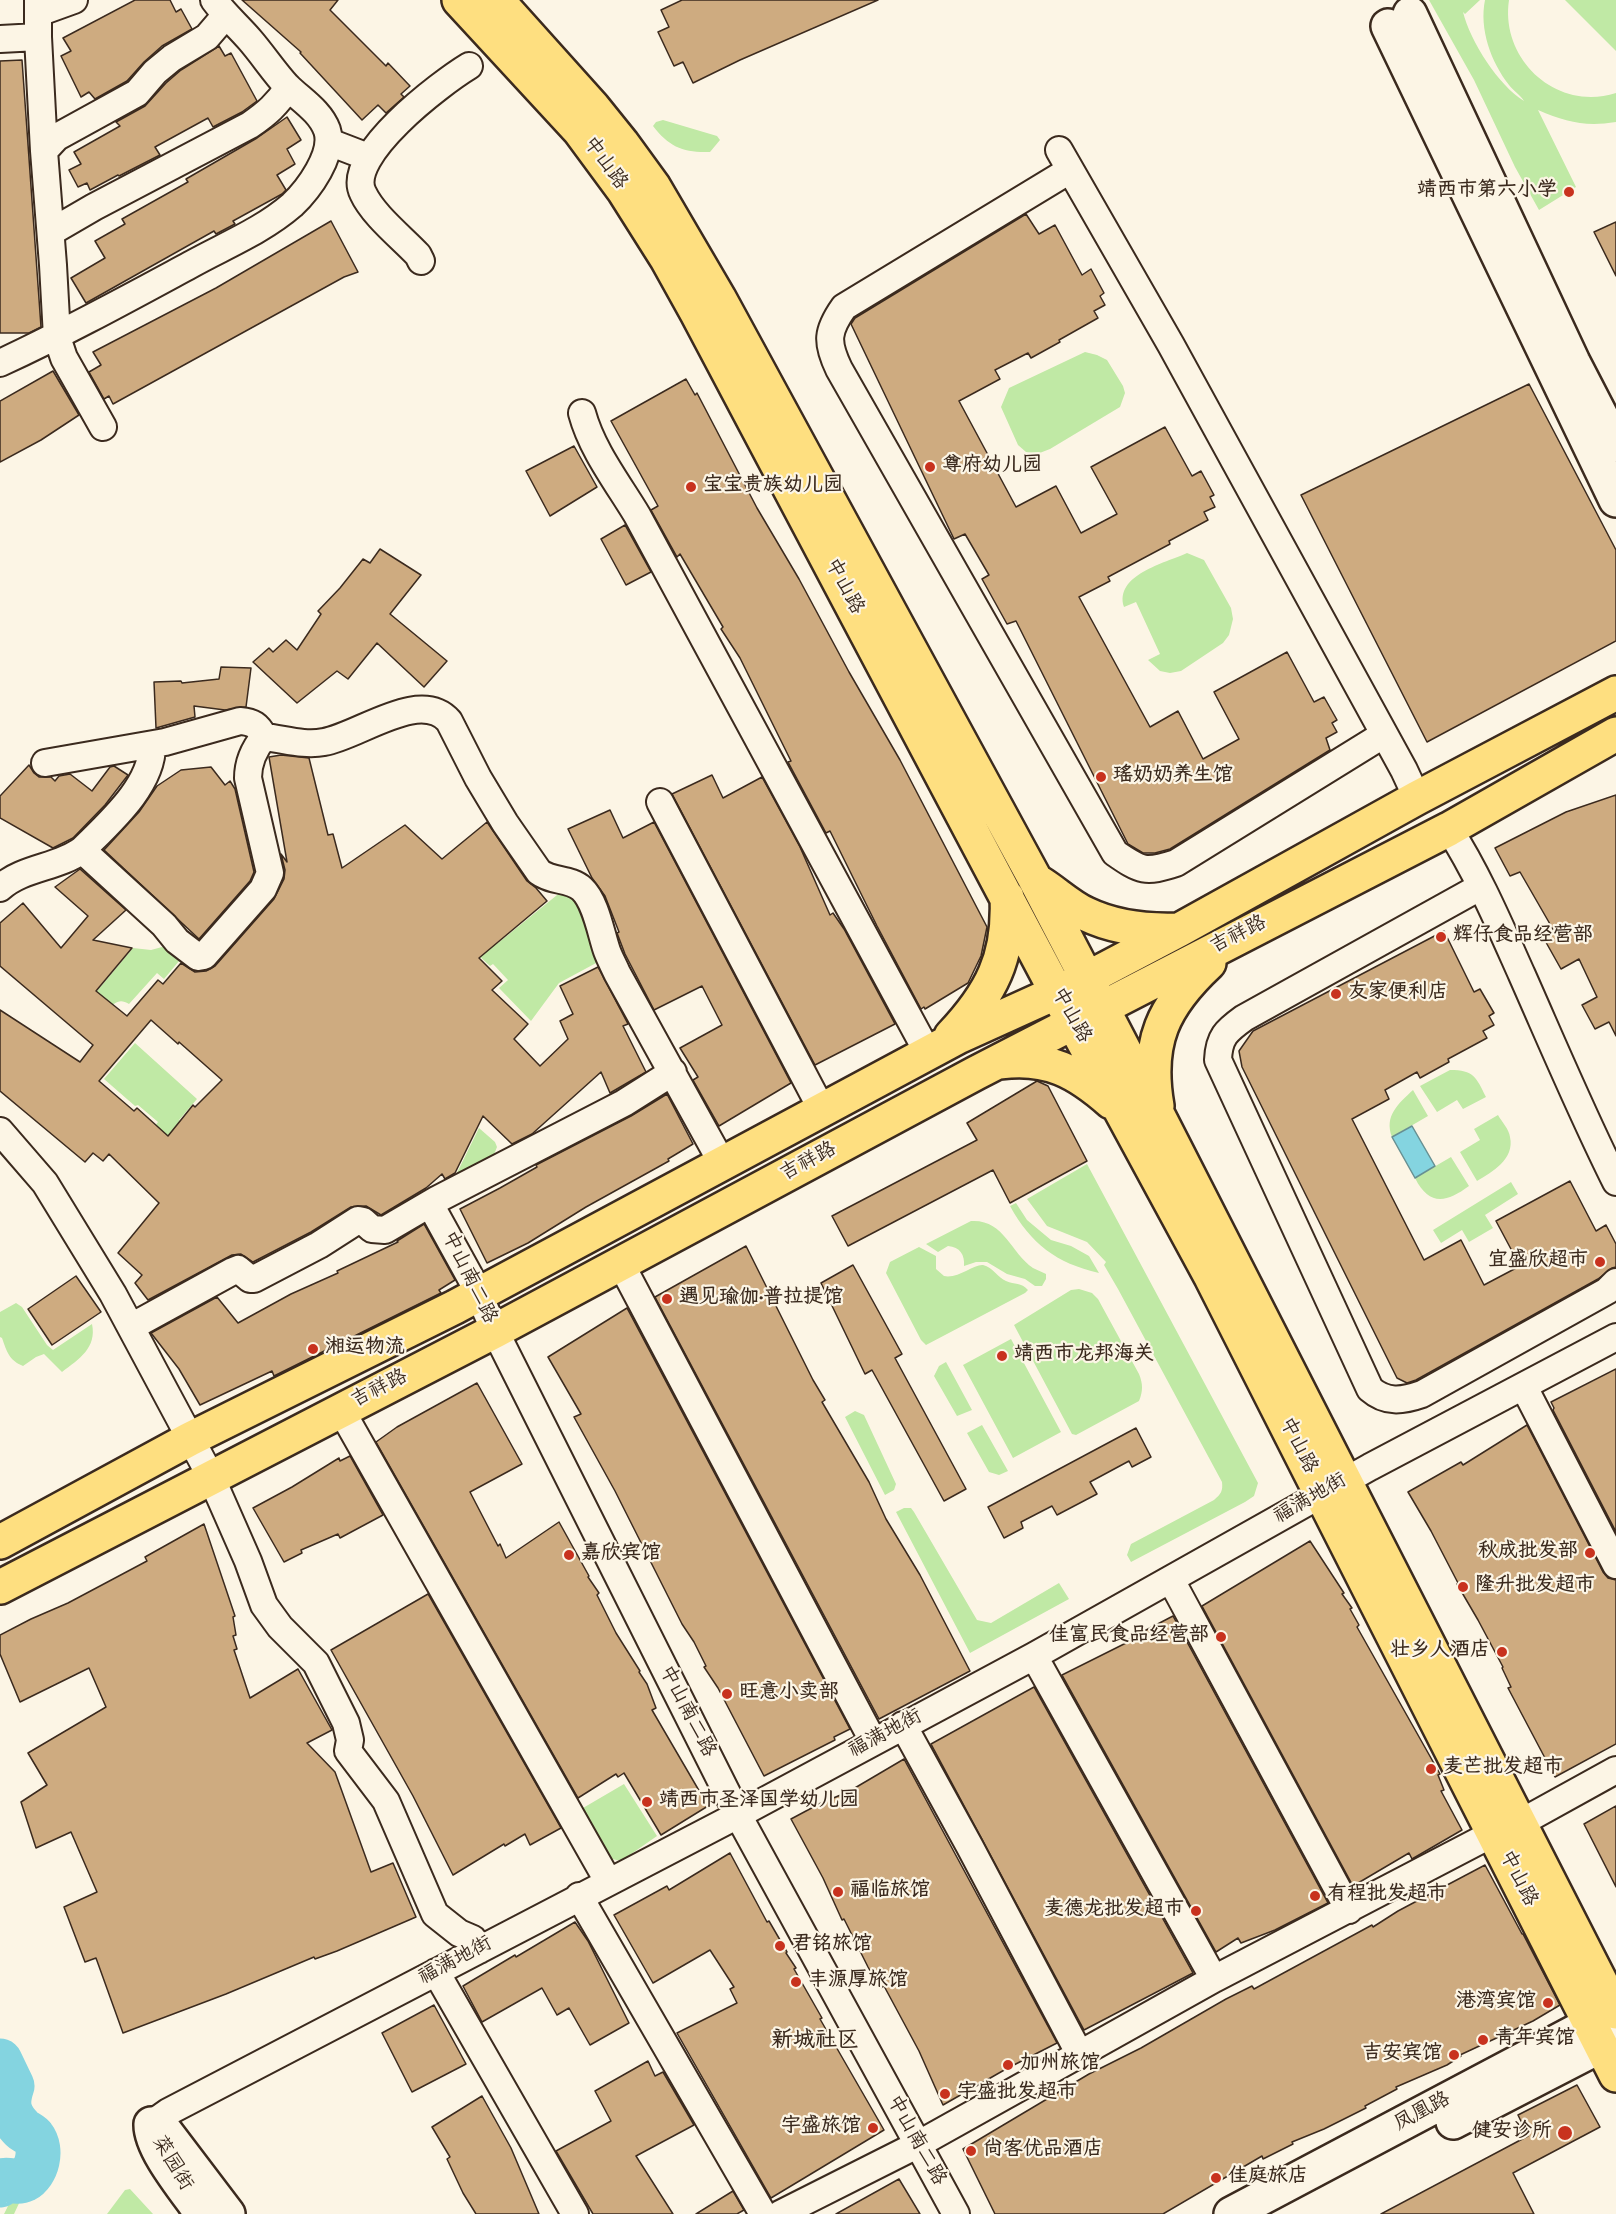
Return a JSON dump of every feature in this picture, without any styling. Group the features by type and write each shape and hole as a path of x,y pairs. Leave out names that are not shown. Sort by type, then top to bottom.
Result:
{"main road":[{"name":"中山路","path":"459,0 579,130 624,191 667,259 1057,993 1088,1016 1158,1117 1333,1489 1608,2027 1616,2075"},
{"name":"中山路","path":"497,0 622,142 654,187 724,308 1035,879 1086,979 1088,1016 1125,1117 1211,1277 1333,1489"},
{"path":"1616,445 1399,20 1616,500"},
{"name":"吉祥路","path":"0,1542 190,1438 478,1294 934,1050 1086,979 1417,798 1616,693"},
{"name":"吉祥路","path":"0,1587 495,1331 1238,936 1449,829 1616,734"},
{"path":"1035,879 1087,915 1131,928 1179,930"},
{"path":"934,1050 974,1010 993,980 1006,939 1006,896"},
{"path":"1158,1117 1154,1079 1160,1029 1182,990 1238,936"},
{"path":"996,1063 1027,1061 1053,1065 1066,1070 1079,1076 1098,1091 1125,1117"},
{"name":"凤凰路","path":"1231,2214 1608,2027"},
{"name":"凤凰路","path":"1269,2214 1608,2027"},
{"name":"菜园街","path":"202,2214 156,2147 150,2134 151,2124 162,2127 228,2214"}],"street":[{"path":"0,39 74,0"},
{"path":"0,363 57,337 269,222 298,198 318,174 329,142 320,118 288,87 248,37 219,8 207,37 172,58 155,72 137,93 57,137 44,151"},
{"path":"38,17 44,151 57,337 64,358 103,427"},
{"path":"421,261 370,204 362,193 359,182 368,157 381,140 425,99 469,66"},
{"path":"51,232 250,125 269,112 288,87"},
{"path":"329,142 368,157"},
{"path":"1383,735 1176,863 1154,870 1134,866 1114,853 839,369 831,352 829,336 834,322 844,307 1064,160 1172,345 1404,770 1417,798"},
{"path":"318,174 359,182"},
{"path":"582,413 587,433 637,515 934,1050"},
{"path":"264,737 296,742 325,742 411,710 433,709 442,714 449,721 478,778 539,872 546,878 568,882 584,891 597,918 617,973 722,1163"},
{"path":"45,763 152,745 240,721 251,722 258,727 264,737"},
{"path":"82,850 164,925 177,941 198,957 204,956 263,889 270,873 248,778 248,767 253,754 264,737"},
{"path":"0,888 16,877 60,862 82,850 140,785 153,758 152,745"},
{"path":"660,802 822,1110"},
{"path":"1449,829 1504,935 1571,1089 1616,1182"},
{"path":"1480,887 1244,1018 1223,1035 1218,1048 1218,1060 1370,1389 1376,1395 1399,1401 1422,1394 1607,1291 1616,1282"},
{"path":"130,1328 238,1269 250,1279 254,1279 319,1245 358,1220 363,1221 372,1229 385,1230 537,1146 624,1103 673,1071"},
{"path":"0,1131 45,1182 113,1294 210,1477 248,1561 264,1605 280,1627 316,1663 346,1723 350,1740 348,1751 386,1801 435,1914 459,1933 473,1939 479,1950"},
{"name":"中山南二路","path":"430,1204 473,1281 495,1331 738,1815 956,2214"},
{"path":"621,1264 873,1741"},
{"name":"福满地街","path":"151,2124 168,2112 738,1815 1035,1656 1380,1461 1616,1337"},
{"path":"1524,1387 1616,1565"},
{"path":"341,1410 608,1881"},
{"path":"1171,1580 1349,1910"},
{"path":"1035,1656 1214,1979"},
{"path":"903,1725 1078,2053"},
{"path":"780,2214 917,2145 1214,1979 1616,1770"},
{"path":"579,1896 763,2214"},
{"path":"436,1972 575,2214"}],"green space":[{"path":"1429,0 1480,0 1465,14 1463,12 1472,36 1496,74 1514,94 1524,101 1509,85 1492,56 1485,34 1485,0 1509,0 1509,22 1514,43 1523,61 1537,76 1554,88 1573,95 1594,97 1616,93 1616,122 1595,124 1576,122 1538,110 1576,187 1539,210 1515,167 1474,80"},
{"path":"1565,0 1616,0 1616,51"},
{"path":"663,120 717,136 720,140 710,152 685,150 671,144 653,126 656,122"},
{"path":"1085,352 1107,360 1125,393 1120,407 1050,449 1037,454 1026,452 1018,445 1001,407 1009,388"},
{"path":"1187,553 1204,560 1231,608 1233,619 1229,635 1223,643 1181,671 1170,673 1160,671 1148,660 1160,654 1136,602 1124,607 1123,596 1127,586 1134,578 1155,566"},
{"path":"562,891 581,902 598,962 559,983 531,1021 499,988 508,980 493,964 490,966 477,954 494,939 498,943"},
{"path":"162,947 185,954 164,979 157,973 129,1004 120,1001 107,1010 87,1003 133,948 151,950"},
{"path":"135,1043 197,1099 179,1120 191,1132 173,1153 151,1131 158,1122 138,1105 135,1106 104,1079"},
{"path":"1450,1070 1464,1071 1473,1076 1486,1097 1463,1109 1457,1100 1437,1112 1420,1086"},
{"path":"1413,1090 1428,1116 1392,1137 1391,1117 1398,1105"},
{"path":"1498,1115 1509,1134 1511,1145 1509,1152 1501,1164 1477,1181 1460,1152 1480,1140 1474,1129"},
{"path":"479,1128 495,1142 497,1147 493,1157 452,1183"},
{"path":"1451,1157 1469,1186 1453,1196 1439,1199 1432,1197 1420,1187 1415,1178"},
{"path":"1087,1164 1258,1483 1254,1496 1245,1502 1131,1562 1127,1555 1131,1544 1214,1500 1221,1492 1222,1482 1104,1265 1106,1262 1087,1242 1047,1226 1027,1199"},
{"path":"1511,1182 1518,1194 1485,1215 1493,1228 1469,1242 1462,1230 1441,1243 1433,1230"},
{"path":"1016,1203 1027,1220 1051,1240 1071,1246 1089,1256 1099,1273 1070,1264 1046,1250 1018,1219 1010,1206"},
{"path":"971,1221 991,1225 1006,1238 1025,1261 1046,1274 1042,1286 1035,1286 1025,1279 1007,1274 987,1262 976,1262 964,1266 963,1255 956,1248 948,1246 938,1252 926,1244"},
{"path":"919,1247 936,1256 936,1269 944,1276 955,1275 983,1265 1003,1280 1028,1290 926,1345 921,1340 886,1273 890,1262"},
{"path":"1079,1289 1092,1293 1098,1299 1139,1374 1142,1388 1139,1401 1076,1435 1072,1434 1014,1325 1071,1290"},
{"path":"16,1303 22,1307 47,1345 53,1350 92,1324 92,1340 89,1346 62,1372 44,1354 23,1366 18,1364 9,1355 0,1337 0,1312"},
{"path":"1011,1339 1061,1432 1013,1458 963,1365"},
{"path":"946,1362 972,1410 957,1416 934,1376 939,1366"},
{"path":"855,1411 864,1415 896,1484 894,1490 885,1495 845,1417"},
{"path":"982,1425 1008,1471 999,1475 989,1472 967,1433"},
{"path":"904,1508 911,1508 914,1512 977,1620 991,1623 1059,1583 1069,1599 970,1653 896,1512"},
{"path":"624,1784 657,1836 621,1861 612,1859 583,1808"},
{"path":"13,2076 23,2095 35,2129 24,2123 15,2108"},
{"path":"36,2178 21,2199 14,2214 4,2214 9,2204 7,2187 10,2184 27,2184"},
{"path":"130,2189 153,2214 107,2214 125,2190"}],"water":[{"path":"1412,1126 1435,1166 1415,1178 1392,1137"}],"building":[{"path":"135,0 170,0 176,12 181,9 192,29 162,46 127,81 95,99 89,92 81,97 61,56 71,51 63,38"},
{"path":"242,0 338,0 330,10 386,66 388,63 410,86 401,94 404,97 386,113 378,105 362,120 301,52"},
{"path":"682,0 878,0 693,83 683,62 674,66 658,32 669,27 661,10"},
{"path":"219,46 225,56 231,53 257,101 242,112 213,127 208,118 155,147 160,155 90,190 87,183 78,187 69,170 81,164 74,152 120,126 116,122 145,106 181,70"},
{"path":"22,60 41,327 29,333 0,333 0,61"},
{"path":"287,117 301,140 287,149 295,164 277,175 286,190 282,194 233,221 235,224 216,234 214,231 86,303 71,278 105,258 95,241 125,224 122,219 188,182 186,179 257,138"},
{"path":"1026,214 1039,234 1055,225 1082,275 1091,269 1104,293 1100,296 1105,305 1094,311 1098,318 1031,358 1028,353 995,370 1000,379 959,401 1016,507 1056,486 1081,533 1117,514 1091,467 1165,427 1192,476 1201,471 1214,495 1210,497 1215,507 1204,512 1208,520 1169,541 1170,544 1108,577 1110,581 1079,597 1150,727 1178,711 1203,759 1239,739 1214,692 1287,652 1314,702 1324,697 1337,720 1332,723 1337,732 1326,738 1330,750 1170,849 1155,853 1143,853 1128,844 1016,621 1007,624 982,579 989,575 965,534 954,539 851,324 855,318"},
{"path":"331,221 358,272 344,277 113,404 109,396 104,399 89,372 101,365 93,352 216,288"},
{"path":"1616,222 1616,276 1594,232"},
{"path":"53,371 79,415 41,440 0,462 0,401"},
{"path":"686,379 695,395 697,393 757,508 900,760 987,927 981,956 968,983 925,1009 924,1007 921,1009 830,831 826,833 788,762 791,761 740,658 721,629 723,627 680,554 677,557 651,510 658,506 611,421"},
{"path":"1529,384 1616,550 1616,641 1427,742 1301,495"},
{"path":"574,446 597,487 550,516 526,471"},
{"path":"625,525 651,572 626,585 601,539"},
{"path":"380,549 421,575 390,614 447,661 424,687 377,643 348,679 337,671 297,703 253,662 269,648 273,652 286,640 297,650 321,614 318,611 363,559 370,563"},
{"path":"221,667 251,668 246,707 225,710 194,706 195,717 156,728 154,682 181,681 182,683 219,679"},
{"path":"281,755 309,758 328,835 333,834 342,868 405,825 442,859 487,822 527,881 547,901 479,958 502,981 492,990 528,1024 514,1039 540,1066 568,1039 560,1021 573,1014 560,986 598,967 628,1024 623,1026 646,1072 610,1093 601,1072 532,1134 512,1144 483,1116 455,1173 445,1179 442,1174 426,1188 381,1215 366,1206 351,1207 311,1232 253,1262 241,1254 232,1255 148,1300 135,1283 142,1275 118,1253 159,1203 109,1154 103,1161 93,1153 85,1162 0,1091 0,1010 80,1062 93,1045 0,966 0,923 23,903 61,948 88,916 55,887 80,869 126,910 93,940 132,948 96,991 127,1016 158,980 163,984 181,963 195,972 206,971 215,966 274,899 284,879 285,870 281,854 287,862 269,757","holes":["151,1020 178,1044 179,1042 222,1080 195,1107 193,1105 168,1136 137,1108 134,1111 99,1081"]},
{"path":"29,765 39,777 51,777 55,781 59,776 70,774 92,791 110,767 114,766 128,775 105,805 73,838 53,848 0,818 0,796"},
{"path":"211,767 225,785 230,781 235,789 254,872 250,881 199,939 104,850 139,812 157,786 181,770"},
{"path":"712,775 723,798 762,777 800,847 830,915 833,913 844,929 895,1024 815,1065 672,794"},
{"path":"1616,795 1616,1036 1609,1022 1595,1029 1582,1005 1597,997 1579,959 1561,969 1543,937 1554,931 1520,872 1510,876 1495,848 1566,812"},
{"path":"610,810 623,838 654,822 791,1083 719,1126 693,1080 698,1077 680,1048 722,1025 702,986 654,1010 625,954 605,896 592,878 568,829"},
{"path":"1444,931 1474,992 1480,989 1494,1013 1489,1016 1494,1025 1483,1031 1487,1038 1448,1059 1449,1062 1420,1078 1417,1072 1385,1090 1389,1099 1352,1119 1424,1260 1461,1240 1484,1285 1520,1266 1496,1221 1570,1181 1596,1231 1606,1225 1616,1244 1616,1267 1407,1383 1397,1378 1242,1067 1239,1051 1253,1031"},
{"path":"1037,1081 1048,1086 1087,1161 1010,1203 993,1170 848,1246 832,1216 977,1140 967,1123"},
{"path":"667,1094 693,1144 668,1159 669,1161 586,1207 528,1243 487,1263 460,1209"},
{"path":"424,1224 455,1280 439,1290 441,1293 274,1376 272,1371 200,1405 179,1369 151,1333 217,1297 238,1323 291,1294 398,1242"},
{"path":"746,1246 825,1400 822,1402 869,1482 886,1519 920,1575 970,1671 879,1719 655,1297"},
{"path":"853,1265 902,1354 895,1358 966,1489 944,1501 872,1370 865,1374 821,1283"},
{"path":"76,1276 101,1312 52,1345 28,1309"},
{"path":"627,1308 850,1729 834,1737 835,1740 764,1776 718,1688 704,1667 706,1666 694,1642 682,1624 615,1491 574,1417 581,1414 548,1357"},
{"path":"1616,1369 1616,1532 1551,1402"},
{"path":"477,1383 522,1464 470,1492 498,1546 500,1544 506,1558 559,1522 599,1593 597,1595 616,1633 647,1684 656,1708 652,1710 708,1806 661,1835 624,1773 618,1777 616,1774 578,1798 376,1442 397,1427"},
{"path":"1527,1425 1603,1572 1608,1578 1616,1580 1616,1744 1555,1777 1508,1688 1511,1687 1503,1667 1408,1492 1461,1462 1463,1465"},
{"path":"1136,1428 1151,1457 1132,1467 1129,1461 1090,1482 1097,1494 1057,1515 1052,1506 1021,1522 1023,1528 1004,1538 988,1507"},
{"path":"350,1456 383,1515 340,1538 338,1534 301,1550 302,1553 284,1562 253,1508 339,1458 340,1461"},
{"path":"204,1524 235,1616 233,1617 236,1635 233,1636 237,1649 234,1650 250,1698 298,1669 332,1730 307,1743 335,1772 371,1872 393,1863 416,1917 337,1951 315,1959 314,1957 226,1994 123,2033 96,1958 85,1962 64,1907 97,1892 71,1832 36,1848 21,1802 47,1785 28,1753 106,1707 89,1668 20,1702 0,1654 0,1635 68,1603 147,1561 145,1557"},
{"path":"1310,1541 1344,1593 1342,1594 1352,1608 1350,1609 1359,1625 1357,1627 1440,1774 1438,1775 1444,1790 1441,1791 1462,1830 1412,1859 1409,1853 1353,1886 1202,1606"},
{"path":"428,1594 561,1828 530,1845 525,1834 453,1875 413,1796 331,1650"},
{"path":"1173,1616 1328,1903 1275,1930 1241,1943 1238,1938 1216,1952 1062,1675"},
{"path":"1034,1687 1193,1973 1084,2030 931,1744"},
{"path":"904,1759 1057,2043 943,2105 919,2051 884,1986 880,1988 844,1919 842,1920 823,1878 791,1819 848,1792"},
{"path":"1616,1806 1616,1887 1584,1824"},
{"path":"730,1853 767,1922 769,1921 796,1968 794,1969 822,2018 820,2019 884,2130 771,2198 677,2033 737,2003 730,1989 734,1987 710,1950 653,1983 614,1915 667,1886 669,1890"},
{"path":"1485,1865 1560,2005 1533,2021 1460,2055 1447,2065 1396,2087 1397,2089 1365,2106 1366,2108 1292,2142 1293,2144 1263,2159 1262,2156 1163,2214 995,2214 963,2149 1089,2074 1141,2048 1226,1999 1252,1986 1254,1989"},
{"path":"575,1922 588,1941 629,2023 590,2045 569,2008 557,2015 542,1988 482,2022 463,1986"},
{"path":"434,2005 466,2064 412,2092 382,2033"},
{"path":"648,2061 655,2076 663,2072 694,2125 636,2156 673,2214 593,2214 556,2151 611,2121 595,2091"},
{"path":"1577,2085 1600,2127 1513,2173 1534,2214 1381,2214 1528,2136 1518,2115"},
{"path":"482,2096 511,2148 539,2214 476,2214 463,2193 447,2159 450,2157 432,2127"},
{"path":"899,2179 920,2214 836,2214"},
{"path":"733,2191 744,2210 737,2214 696,2214"}],"waterway":[{"path":"0,2061 12,2086 9,2098 11,2114 22,2129 33,2137 38,2148 37,2161 29,2177 21,2181 1,2181 0,2185"}],"place":[{"name":"靖西市第六小学","path":"1569,192"},
{"name":"尊府幼儿园","path":"930,467"},
{"name":"宝宝贵族幼儿园","path":"691,487"},
{"name":"瑶奶奶养生馆","path":"1101,777"},
{"name":"辉仔食品经营部","path":"1441,937"},
{"name":"友家便利店","path":"1336,994"},
{"name":"宜盛欣超市","path":"1600,1262"},
{"name":"遇见瑜伽·普拉提馆","path":"667,1299"},
{"name":"湘运物流","path":"313,1349"},
{"name":"靖西市龙邦海关","path":"1002,1356"},
{"name":"秋成批发部","path":"1590,1553"},
{"name":"嘉欣宾馆","path":"569,1555"},
{"name":"隆升批发超市","path":"1463,1587"},
{"name":"佳富民食品经营部","path":"1221,1637"},
{"name":"壮乡人酒店","path":"1502,1652"},
{"name":"旺意小卖部","path":"727,1694"},
{"name":"麦芒批发超市","path":"1431,1769"},
{"name":"靖西市圣泽国学幼儿园","path":"647,1802"},
{"name":"福临旅馆","path":"838,1892"},
{"name":"有程批发超市","path":"1315,1896"},
{"name":"麦德龙批发超市","path":"1196,1911"},
{"name":"君铭旅馆","path":"780,1946"},
{"name":"丰源厚旅馆","path":"796,1982"},
{"name":"港湾宾馆","path":"1548,2003"},
{"name":"青年宾馆","path":"1483,2040"},
{"name":"吉安宾馆","path":"1454,2055"},
{"name":"加州旅馆","path":"1008,2065"},
{"name":"宇盛批发超市","path":"945,2094"},
{"name":"宇盛旅馆","path":"873,2128"},
{"name":"健安诊所","path":"1565,2133"},
{"name":"尚客优品酒店","path":"971,2151"},
{"name":"佳庭旅店","path":"1216,2178"}],"district":[{"name":"新城社区","path":"815,2042"}]}
